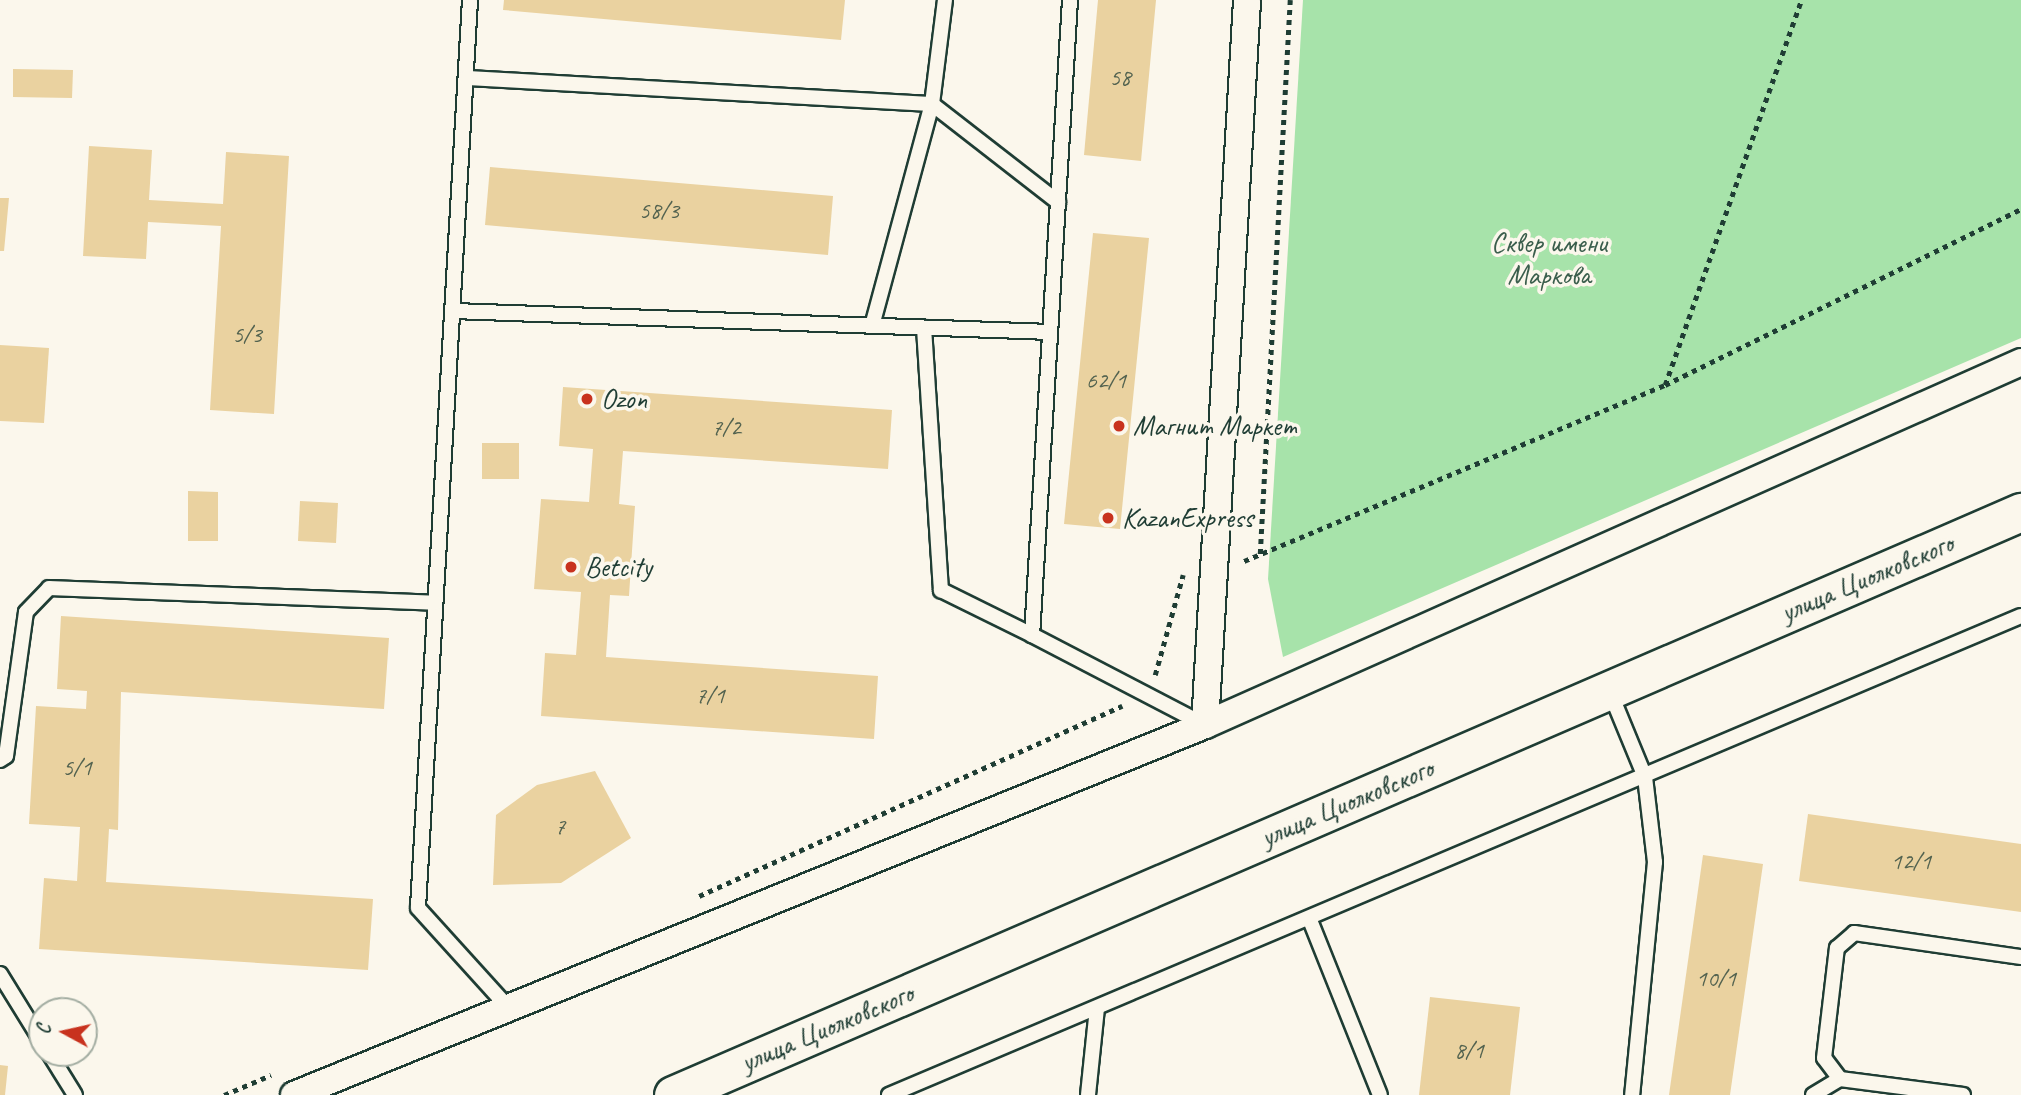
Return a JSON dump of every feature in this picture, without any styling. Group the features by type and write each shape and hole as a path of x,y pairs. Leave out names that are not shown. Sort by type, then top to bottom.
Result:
{"main road":[{"name":"улица Циолковского","path":"673,1095 2021,512"}],"street":[{"path":"1205,725 1247,0"},
{"path":"294,1095 507,1006 1205,725 2021,362"}],"lane":[{"path":"470,0 418,908 507,1006"},
{"path":"872,326 932,104 944,0"},
{"path":"1032,635 1070,0"},
{"path":"466,78 932,104 1058,202"},
{"path":"453,311 1050,332"},
{"path":"924,328 941,590 1205,725"},
{"path":"0,760 6,756 26,612 49,588 435,603"},
{"path":"889,1095 1310,920 2021,616"},
{"path":"1609,690 1646,777 1655,862 1632,1095"},
{"path":"1310,920 1380,1095"},
{"path":"1840,1079 1824,1058 1837,948 1854,933 2021,957"},
{"path":"2,982 28,1021"},
{"path":"1088,1095 1097,1008"},
{"path":"58,1067 75,1095"},
{"path":"1813,1095 1840,1079 1963,1095"}],"path":[{"path":"1260,554 1290,0"},
{"path":"1665,385 1801,0"},
{"path":"1214,573 1665,385 2021,209"},
{"path":"692,899 1149,696 1186,562"},
{"path":"223,1095 286,1069"}],"green space":[{"name":"Сквер имени Маркова","path":"1303,0 2021,0 2021,338 1283,657 1268,579"}],"building":[{"path":"504,0 845,0 841,40 503,10"},
{"path":"1098,0 1156,0 1141,161 1084,155"},
{"path":"13,69 73,70 72,98 13,97"},
{"path":"89,146 152,150 149,200 223,204 226,152 289,156 274,414 210,410 221,226 148,222 146,259 83,256"},
{"path":"490,167 833,196 828,255 485,225"},
{"path":"0,198 9,198 4,251 0,251"},
{"path":"1093,233 1149,238 1120,529 1064,524"},
{"path":"0,345 49,348 44,423 0,421"},
{"path":"563,387 892,410 888,469 623,451 619,504 635,506 629,596 610,595 606,657 878,676 874,739 541,716 545,653 576,655 581,592 534,589 541,499 589,502 593,449 559,446"},
{"path":"482,443 519,443 519,479 482,479"},
{"path":"188,491 218,492 218,541 188,541"},
{"path":"300,501 338,503 336,543 298,541"},
{"path":"61,616 389,638 384,709 121,692 118,830 109,829 106,882 373,899 368,970 39,949 44,878 77,881 80,827 29,824 36,706 86,709 87,691 57,689"},
{"path":"595,771 631,838 561,883 493,885 496,815 537,785"},
{"path":"1808,814 2021,844 2021,912 1799,881"},
{"path":"1703,855 1763,864 1730,1095 1669,1095"},
{"path":"1430,997 1520,1007 1510,1095 1419,1095"},
{"path":"0,1065 8,1066 5,1095 0,1095"}],"place":[{"name":"Ozon","path":"587,399"},
{"name":"Магнит Маркет","path":"1119,426"},
{"name":"KazanExpress","path":"1108,518"},
{"name":"Betcity","path":"571,567"}]}
